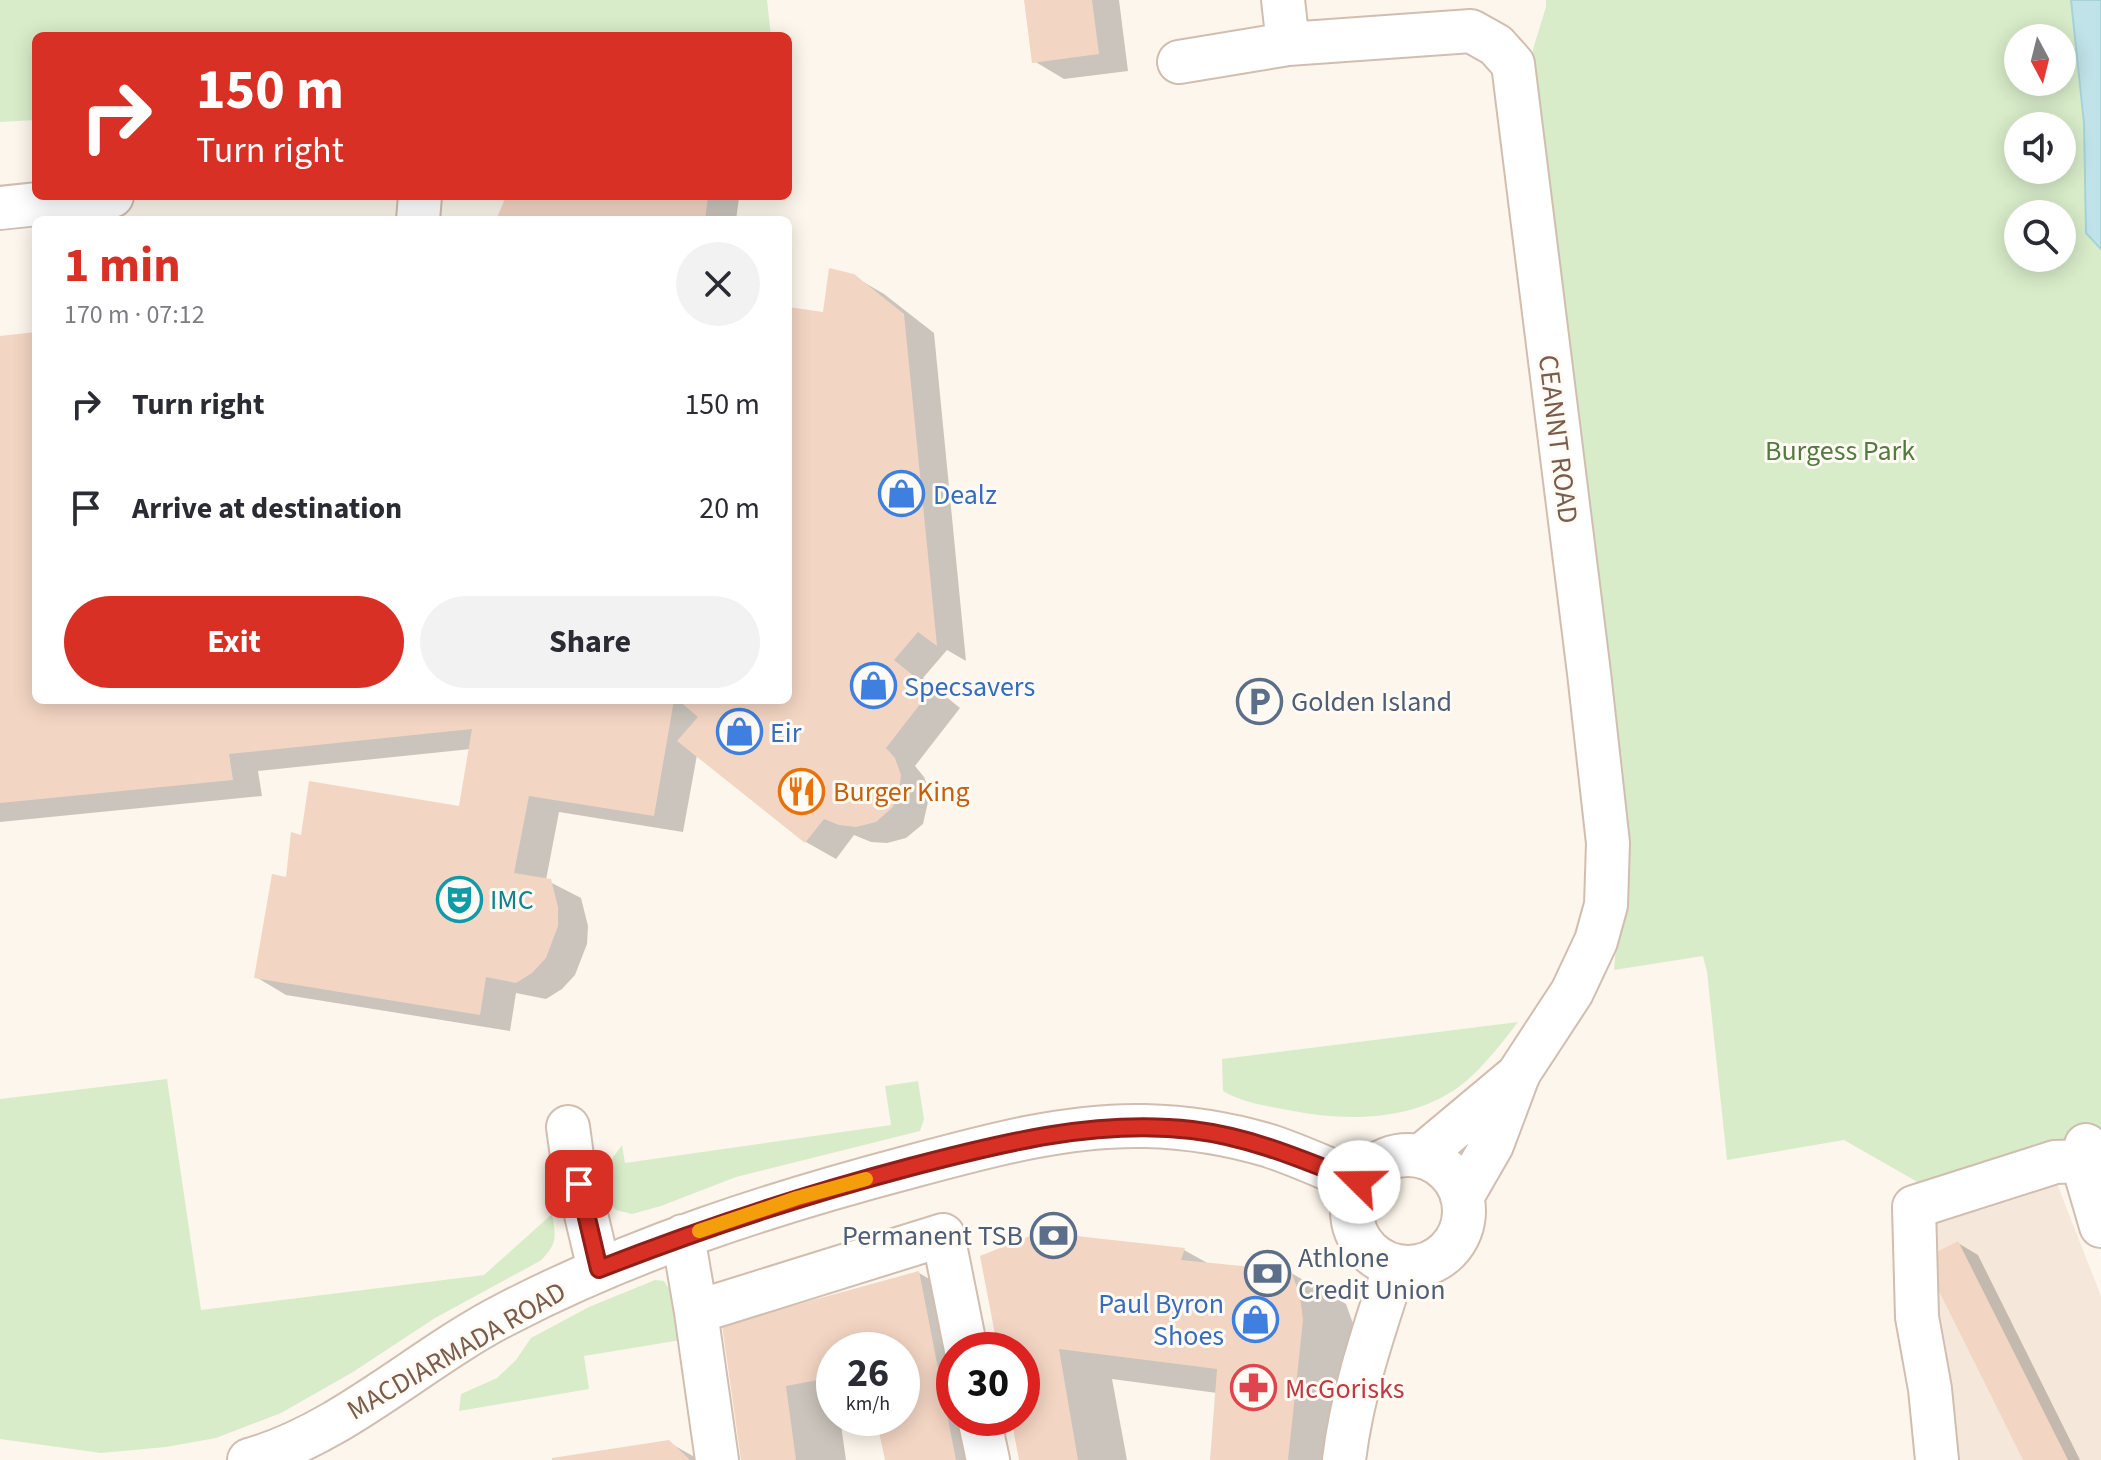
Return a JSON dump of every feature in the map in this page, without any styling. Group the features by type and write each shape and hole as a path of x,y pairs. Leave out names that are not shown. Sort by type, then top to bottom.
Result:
{"street":[{"path":"1283,0 1288,44"},
{"name":"CEANNT ROAD","path":"1179,62 1288,44 1471,31 1496,45 1513,64 1608,843 1606,905 1596,941 1572,992 1519,1073 1492,1145 1462,1197"},
{"path":"0,208 75,200"},
{"name":"CEANNT ROAD","path":"1421,1156 1519,1073"},
{"name":"MACDIARMADA ROAD","path":"249,1460 319,1430 504,1315 599,1269 683,1236 797,1198 941,1159 1008,1143 1143,1126 1231,1136 1271,1146 1359,1182"},
{"path":"568,1127 599,1269"},
{"path":"1937,1460 1930,1389 1917,1317 1914,1207 2084,1153 2101,1226"},
{"path":"1403,1155 1421,1156 1437,1163 1451,1175 1462,1197 1463,1219 1459,1234 1450,1248 1434,1260 1415,1267 1395,1266 1378,1259 1365,1248 1356,1233 1352,1216 1353,1199 1359,1182 1370,1168 1386,1159 1403,1155"},
{"path":"696,1312 943,1235 962,1332"},
{"path":"683,1236 717,1460"},
{"path":"1344,1460 1363,1365 1395,1266"},
{"path":"983,1436 988,1460"}],"shaded area":[{"path":"2054,1176 2101,1296 2101,1460 1946,1460 1928,1227"}],"green space":[{"path":"0,0 767,0 771,32 32,32 32,120 0,122"},
{"name":"Burgess Park","path":"1546,0 2071,0 2074,24 2004,24 2004,96 2076,96 2076,47 2084,123 2086,233 2101,249 2101,1145 1928,1188 1844,1140 1727,1160 1703,956 1614,970 1625,846 1535,107 1533,49"},
{"path":"1518,1022 1465,1082 1426,1105 1405,1111 1360,1117 1315,1115 1257,1104 1223,1091 1222,1059"},
{"path":"167,1079 201,1310 484,1275 552,1214 553,1244 540,1261 435,1318 353,1372 281,1413 216,1438 166,1447 101,1453 0,1439 0,1099"},
{"path":"918,1081 924,1119 920,1131 736,1177 632,1214 616,1210 606,1201 603,1171 622,1145 625,1163 891,1125 885,1086"},
{"path":"655,1280 664,1281 671,1292 681,1340 584,1356 589,1389 459,1411 461,1394 497,1378 516,1360 531,1338 589,1307"}],"water":[{"path":"2071,0 2101,0 2101,249 2086,233 2084,123 2076,24 2074,24"}],"building":[{"path":"1024,0 1092,0 1099,54 1032,63"},
{"path":"504,200 708,200 706,216 498,216"},
{"path":"829,268 854,274 904,314 937,646 918,632 894,660 931,690 886,748 895,758 901,775 899,793 893,807 876,822 856,827 824,819 805,843 677,741 698,717 683,704 792,704 792,308 823,312"},
{"path":"32,332 32,704 673,704 654,816 529,796 514,873 551,879 558,907 558,926 546,958 532,973 516,983 486,977 480,1015 254,978 272,874 286,877 291,832 301,835 309,781 459,806 472,729 229,754 233,780 0,803 0,336"},
{"path":"1040,1232 1185,1248 1181,1260 1291,1271 1300,1296 1303,1320 1288,1460 1210,1460 1217,1369 1059,1349 1078,1460 1019,1460 1014,1436 1040,1436 1040,1332 995,1332 980,1256"},
{"path":"1958,1241 2068,1460 2023,1460 1923,1259"},
{"path":"919,1271 936,1358 936,1436 951,1436 956,1460 885,1460 880,1436 920,1436 920,1332 816,1332 816,1380 786,1386 796,1460 741,1460 722,1325"},
{"path":"669,1440 690,1460 552,1460 552,1458"}],"slow traffic":[{"path":"699,1231 866,1179"}],"place":[{"name":"Dealz","path":"902,494"},
{"name":"Specsavers","path":"873,686"},
{"name":"Golden Island","path":"1260,701"},
{"name":"Eir","path":"739,732"},
{"name":"Burger King","path":"802,791"},
{"name":"IMC","path":"459,899"},
{"name":"Permanent TSB","path":"1054,1235"},
{"name":"Athlone Credit Union","path":"1267,1273"},
{"name":"Paul Byron Shoes","path":"1255,1319"},
{"name":"McGorisks","path":"1254,1388"}],"route":[{"path":"579,1184 599,1269 683,1236 797,1198 941,1159 1071,1132 1143,1126 1231,1136 1271,1146 1359,1182"}]}
